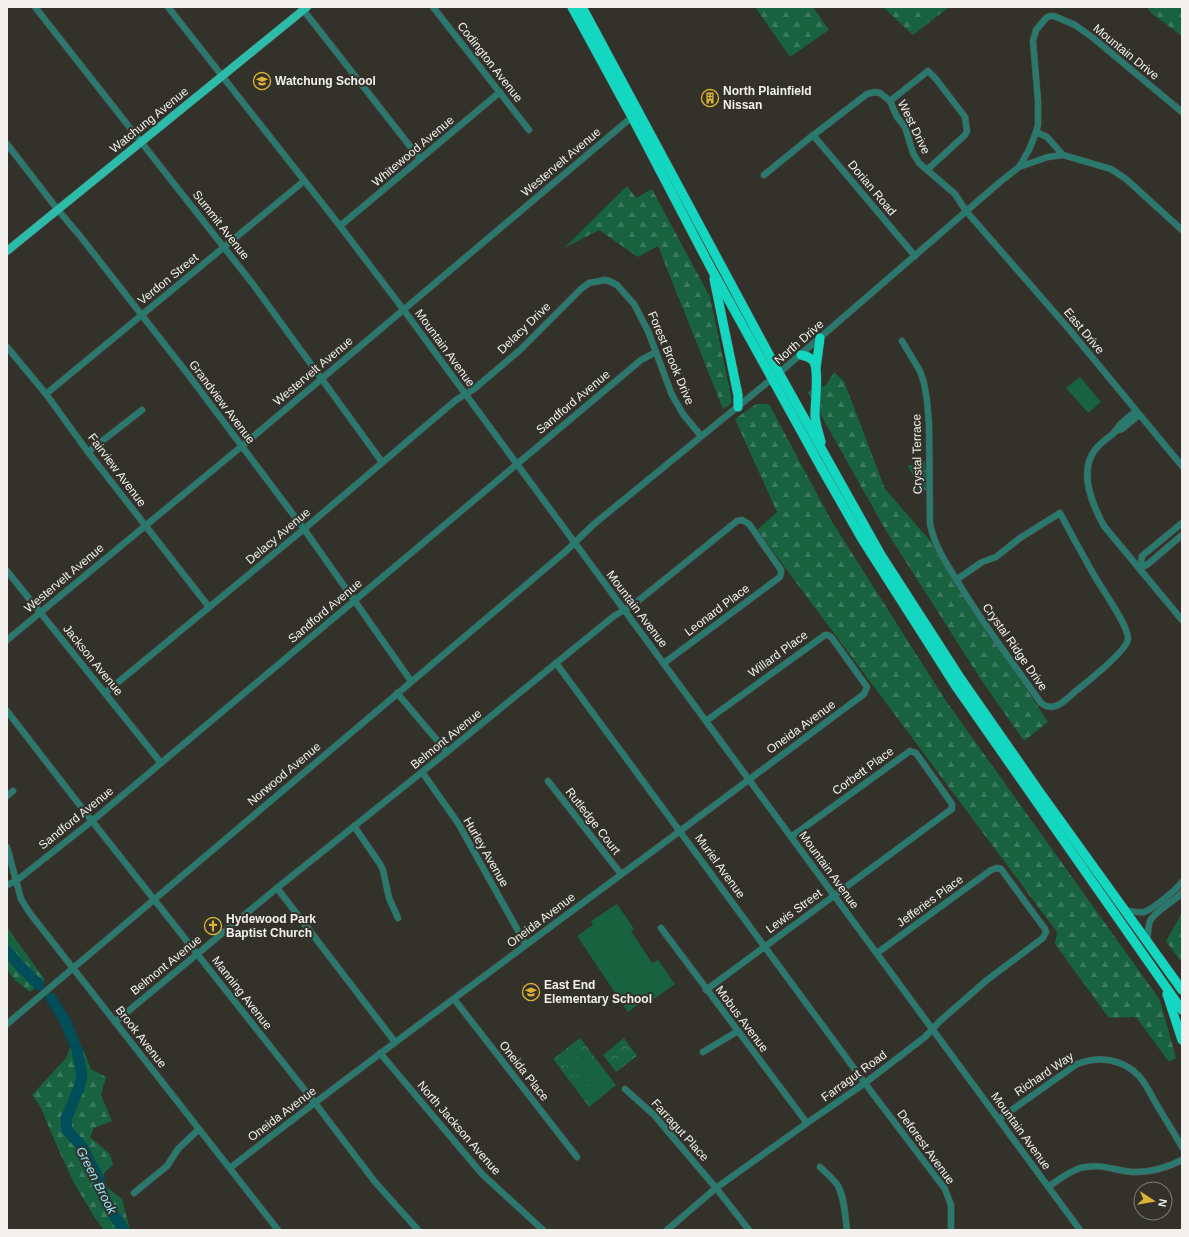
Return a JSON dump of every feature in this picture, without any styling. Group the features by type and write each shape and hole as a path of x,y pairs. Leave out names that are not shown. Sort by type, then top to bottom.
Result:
{"highway":[{"path":"572,7 632,116 712,270 825,456 881,555 959,676 1182,990"},
{"path":"582,7 862,539 957,688 1182,1010"},
{"path":"712,270 738,395 738,407"},
{"path":"820,338 816,370 815,415 825,456"},
{"path":"801,355 807,356 814,362 816,370"},
{"path":"1163,983 1182,1040"}],"main road":[{"name":"Watchung Avenue","path":"7,251 304,8"}],"street":[{"name":"Summit Avenue","path":"35,7 224,247 322,378 382,462"},
{"name":"Mountain Avenue","path":"168,7 340,226 403,309 1080,1230"},
{"name":"Codington Avenue","path":"433,7 529,130"},
{"path":"304,8 420,159"},
{"name":"Mountain Drive","path":"1029,150 1038,125 1038,101 1033,41 1036,30 1046,18 1050,16 1067,20 1075,25 1182,112"},
{"path":"890,101 928,72 936,79 965,117 967,131 965,135 927,170"},
{"name":"Whitewood Avenue","path":"340,226 500,92"},
{"name":"West Drive","path":"764,175 867,94 875,92 880,93 890,101 897,117 905,127 913,153 919,163 955,194 966,212"},
{"name":"Westervelt Avenue","path":"7,640 242,446 632,116"},
{"path":"1036,132 1047,137 1063,154"},
{"name":"Dorian Road","path":"813,135 914,256"},
{"name":"Grandview Avenue","path":"7,144 242,446 304,529 411,681"},
{"name":"North Drive","path":"574,542 801,355 914,256 1019,168 1029,150"},
{"path":"1019,168 1048,157 1063,154 1111,169 1126,179 1182,230"},
{"name":"Verdon Street","path":"46,394 304,181"},
{"name":"East Drive","path":"966,212 1068,328 1182,466"},
{"name":"Forest Brook Drive","path":"599,280 609,281 617,286 628,296 642,317 678,406 701,436"},
{"name":"Delacy Drive","path":"465,395 520,350 576,293 589,283 599,280"},
{"name":"Crystal Terrace","path":"902,341 920,371 924,383 929,424 930,524 932,535 948,567"},
{"name":"Fairview Avenue","path":"7,347 46,394 88,452 209,607"},
{"name":"Sandford Avenue","path":"7,885 16,881 92,820 641,360 656,352"},
{"name":"Delacy Avenue","path":"105,693 304,529 456,400 465,395"},
{"path":"88,452 142,410"},
{"path":"1137,413 1122,429 1115,432 1095,450 1089,459 1087,479 1104,526 1182,620"},
{"name":"Crystal Ridge Drive","path":"948,567 956,580 978,614 1041,703 1046,706 1052,707 1062,703 1109,663 1122,649 1128,638 1122,620 1094,576 1060,513 1020,538 996,557 982,562 956,580"},
{"name":"Belmont Avenue","path":"115,1022 277,888 614,616 633,605 737,521 742,520 749,524 782,573"},
{"path":"1140,568 1142,556 1182,522"},
{"path":"1140,568 1148,564 1182,535"},
{"name":"Norwood Avenue","path":"8,1021 36,999 566,551 574,542"},
{"name":"Jackson Avenue","path":"7,571 161,763"},
{"name":"Leonard Place","path":"664,663 782,573"},
{"name":"Willard Place","path":"706,721 825,635 832,638 864,683 866,691"},
{"name":"Muriel Avenue","path":"556,663 865,1083"},
{"name":"Oneida Avenue","path":"230,1168 290,1120 315,1103 380,1053 864,694 866,691"},
{"path":"397,693 447,752"},
{"name":"Manning Avenue","path":"7,711 376,1182 418,1230"},
{"name":"Corbett Place","path":"791,837 910,751 916,753 951,800 952,806"},
{"name":"Hurley Avenue","path":"422,772 458,823 526,945"},
{"name":"Rutledge Court","path":"548,781 621,874"},
{"path":"7,796 13,792"},
{"name":"Lewis Street","path":"706,990 949,811 952,806"},
{"path":"354,826 383,870 389,898 398,918"},
{"name":"Brook Avenue","path":"7,847 21,899 29,912 198,1130 230,1168 278,1230"},
{"name":"Jefferies Place","path":"877,954 991,870 997,868 1001,869 1046,932"},
{"path":"1124,910 1140,912 1149,910 1175,890 1182,882"},
{"path":"277,888 395,1042"},
{"path":"1147,941 1148,928 1154,915 1174,901 1182,893"},
{"name":"Mobus Avenue","path":"661,928 706,990 807,1122"},
{"name":"Farragut Road","path":"667,1230 716,1188 807,1122 865,1083 925,1037 932,1029 988,980 1043,938 1046,932"},
{"name":"Oneida Place","path":"454,999 577,1157"},
{"path":"703,1052 738,1030"},
{"name":"North Jackson Avenue","path":"380,1053 482,1174 543,1230"},
{"name":"Richard Way","path":"999,1119 1077,1064 1091,1059 1108,1059 1126,1066 1140,1077 1182,1147"},
{"name":"Deforest Avenue","path":"865,1083 945,1189 951,1205 951,1230"},
{"name":"Farragut Place","path":"625,1089 654,1115 716,1188 749,1230"},
{"path":"134,1194 167,1166 178,1149 198,1130"},
{"path":"1049,1186 1070,1172 1088,1167 1105,1166 1133,1172 1146,1172 1163,1168 1182,1160"},
{"path":"820,1167 837,1185 840,1191 843,1199 847,1230"}],"green space":[{"path":"755,7 813,7 829,30 790,57"},
{"path":"883,7 949,7 913,35"},
{"path":"1147,7 1182,7 1182,36 1151,13"},
{"path":"627,186 636,198 652,189 710,297 732,401 723,409 658,246 638,257 599,230 564,248"},
{"path":"834,372 844,381 885,489 934,545 1048,722 1024,741 980,678 885,529 808,392 826,385"},
{"path":"1080,377 1101,402 1088,413 1066,388"},
{"path":"756,404 769,404 831,520 946,701 1160,1000 1176,1058 1169,1062 1136,1017 1109,1018 1055,944 1057,932 757,530 777,512 735,419"},
{"path":"925,461 927,489 915,495 912,489 918,485 908,466"},
{"path":"617,904 634,929 631,931 652,963 658,960 675,984 651,1001 648,997 628,1012 577,936 593,925 591,921"},
{"path":"1182,913 1182,963 1166,941"},
{"path":"7,927 45,980 30,992 15,980 7,970"},
{"path":"580,1038 616,1085 589,1107 553,1059"},
{"path":"624,1038 637,1056 616,1072 603,1055"},
{"path":"578,1044 584,1052 566,1066 560,1058"},
{"path":"70,1047 83,1049 91,1069 106,1077 101,1095 112,1121 94,1128 90,1137 110,1154 113,1165 103,1174 107,1187 122,1199 130,1230 104,1230 95,1218 74,1183 41,1108 32,1095 66,1058"},
{"path":"586,1055 593,1063 575,1077 569,1068"},
{"path":"594,1066 601,1074 583,1088 577,1080"},
{"path":"603,1077 609,1085 591,1099 585,1091"}],"waterway":[{"name":"Green Brook","path":"7,951 39,985"},
{"name":"Green Brook","path":"51,998 65,1021 77,1050 82,1075 79,1088 66,1119 67,1130 83,1148 98,1177 104,1198 124,1230"}],"place":[{"name":"Watchung School","path":"262,81"},
{"name":"North Plainfield Nissan","path":"710,98"},
{"name":"Hydewood Park Baptist Church","path":"213,926"},
{"name":"East End Elementary School","path":"531,992"}]}
